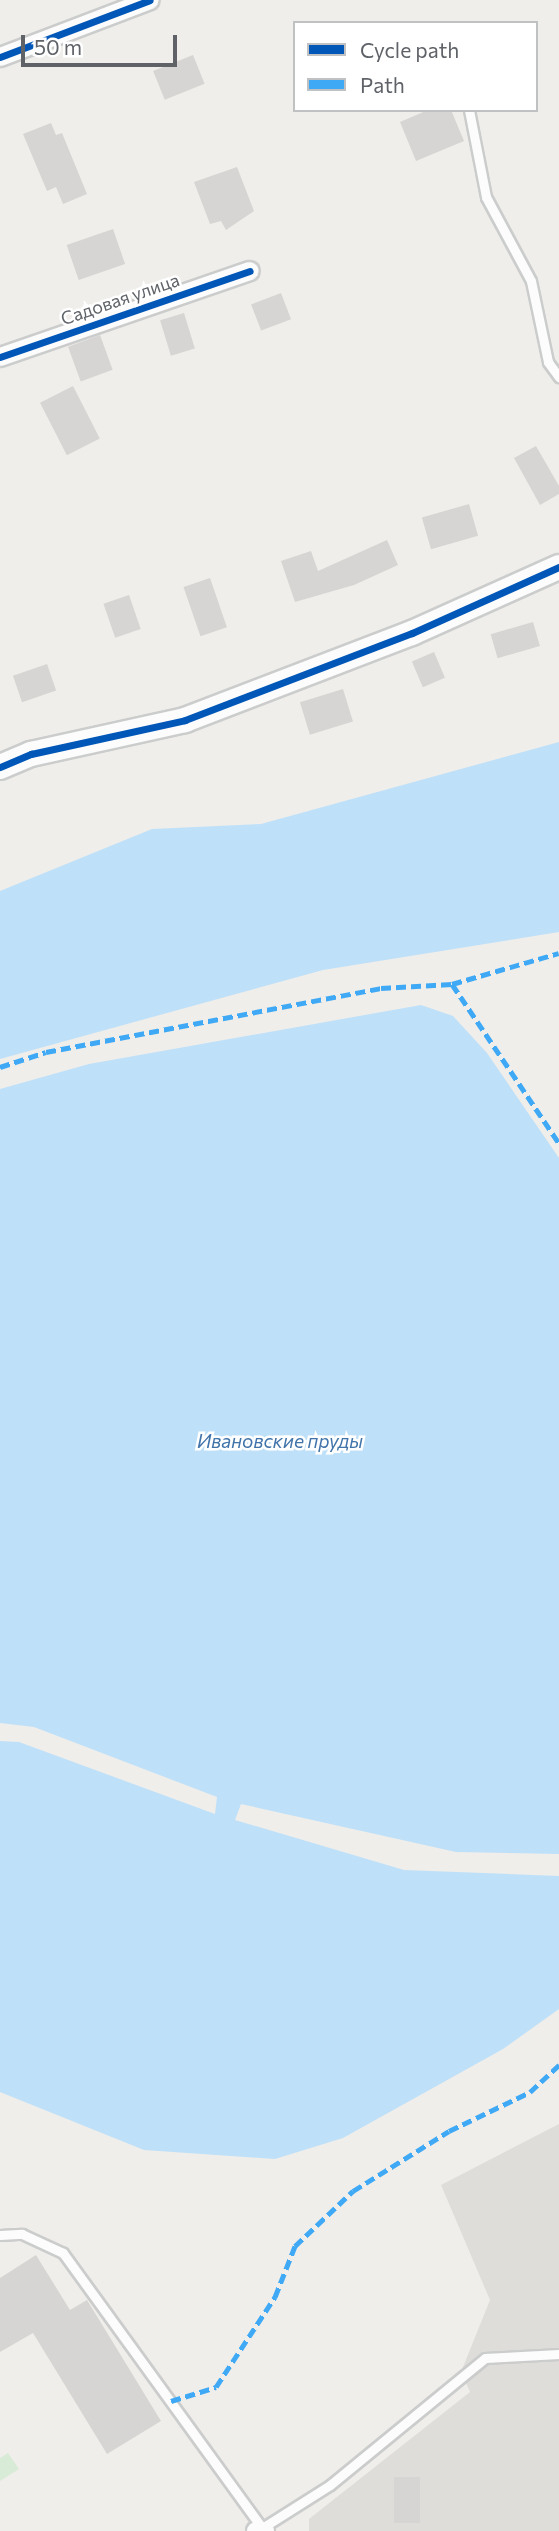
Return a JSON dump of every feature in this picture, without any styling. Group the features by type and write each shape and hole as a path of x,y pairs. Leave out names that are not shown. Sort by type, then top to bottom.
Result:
{"street":[{"path":"0,57 150,0"},
{"name":"Садовая улица","path":"0,357 250,271"},
{"path":"0,767 31,754 185,720 412,633 559,567"}],"lane":[{"path":"469,112 486,197 531,281 548,362 559,377"},
{"path":"0,2235 22,2234 63,2253 261,2530 330,2485 485,2357 559,2354"}],"shaded area":[{"path":"559,2124 559,2531 309,2531 309,2519 470,2392 461,2372 490,2300 441,2185"}],"green space":[{"path":"8,2453 19,2469 0,2481 0,2458"}],"water":[{"path":"559,742 559,932 323,970 0,1059 0,891 152,829 261,824"},
{"name":"Ивановские пруды","path":"421,1005 453,1016 487,1053 559,1158 559,1854 456,1852 241,1804 235,1820 404,1870 559,1876 559,2009 503,2049 343,2138 275,2159 144,2150 0,2092 0,1741 19,1742 215,1814 217,1797 34,1727 0,1723 0,1089 89,1064"}],"building":[{"path":"193,55 205,84 165,100 153,71"},
{"path":"423,112 452,112 464,141 416,161 400,122"},
{"path":"51,123 56,135 62,133 87,194 63,204 56,187 47,191 23,134"},
{"path":"237,167 254,211 226,230 221,221 210,224 194,182"},
{"path":"113,229 125,264 79,280 67,245"},
{"path":"281,293 291,319 261,331 251,304"},
{"path":"184,313 195,348 171,356 160,320"},
{"path":"100,335 113,370 81,381 68,347"},
{"path":"73,386 100,439 67,455 40,403"},
{"path":"536,446 559,486 559,494 540,505 514,458"},
{"path":"469,504 478,536 431,549 422,518"},
{"path":"387,540 398,565 354,585 295,602 281,561 311,551 318,571"},
{"path":"210,578 227,627 200,636 184,587"},
{"path":"129,595 141,629 115,638 103,604"},
{"path":"533,622 540,646 498,658 491,634"},
{"path":"434,652 445,678 423,687 412,661"},
{"path":"47,664 56,690 22,702 13,676"},
{"path":"343,689 353,722 310,735 300,702"},
{"path":"36,2255 70,2310 87,2300 161,2421 107,2454 33,2333 0,2352 0,2278"},
{"path":"394,2477 420,2477 420,2523 394,2523"}],"marked path":[{"path":"452,984 559,953"},
{"path":"0,1067 46,1052 381,988 452,984 559,1143"},
{"path":"171,2401 216,2387 275,2297 295,2246 353,2191 449,2131 530,2092 559,2065"}],"cycle path":[{"path":"0,57 150,0"},
{"path":"0,357 250,271"},
{"path":"0,767 31,754 185,720 412,633 559,567"}]}
